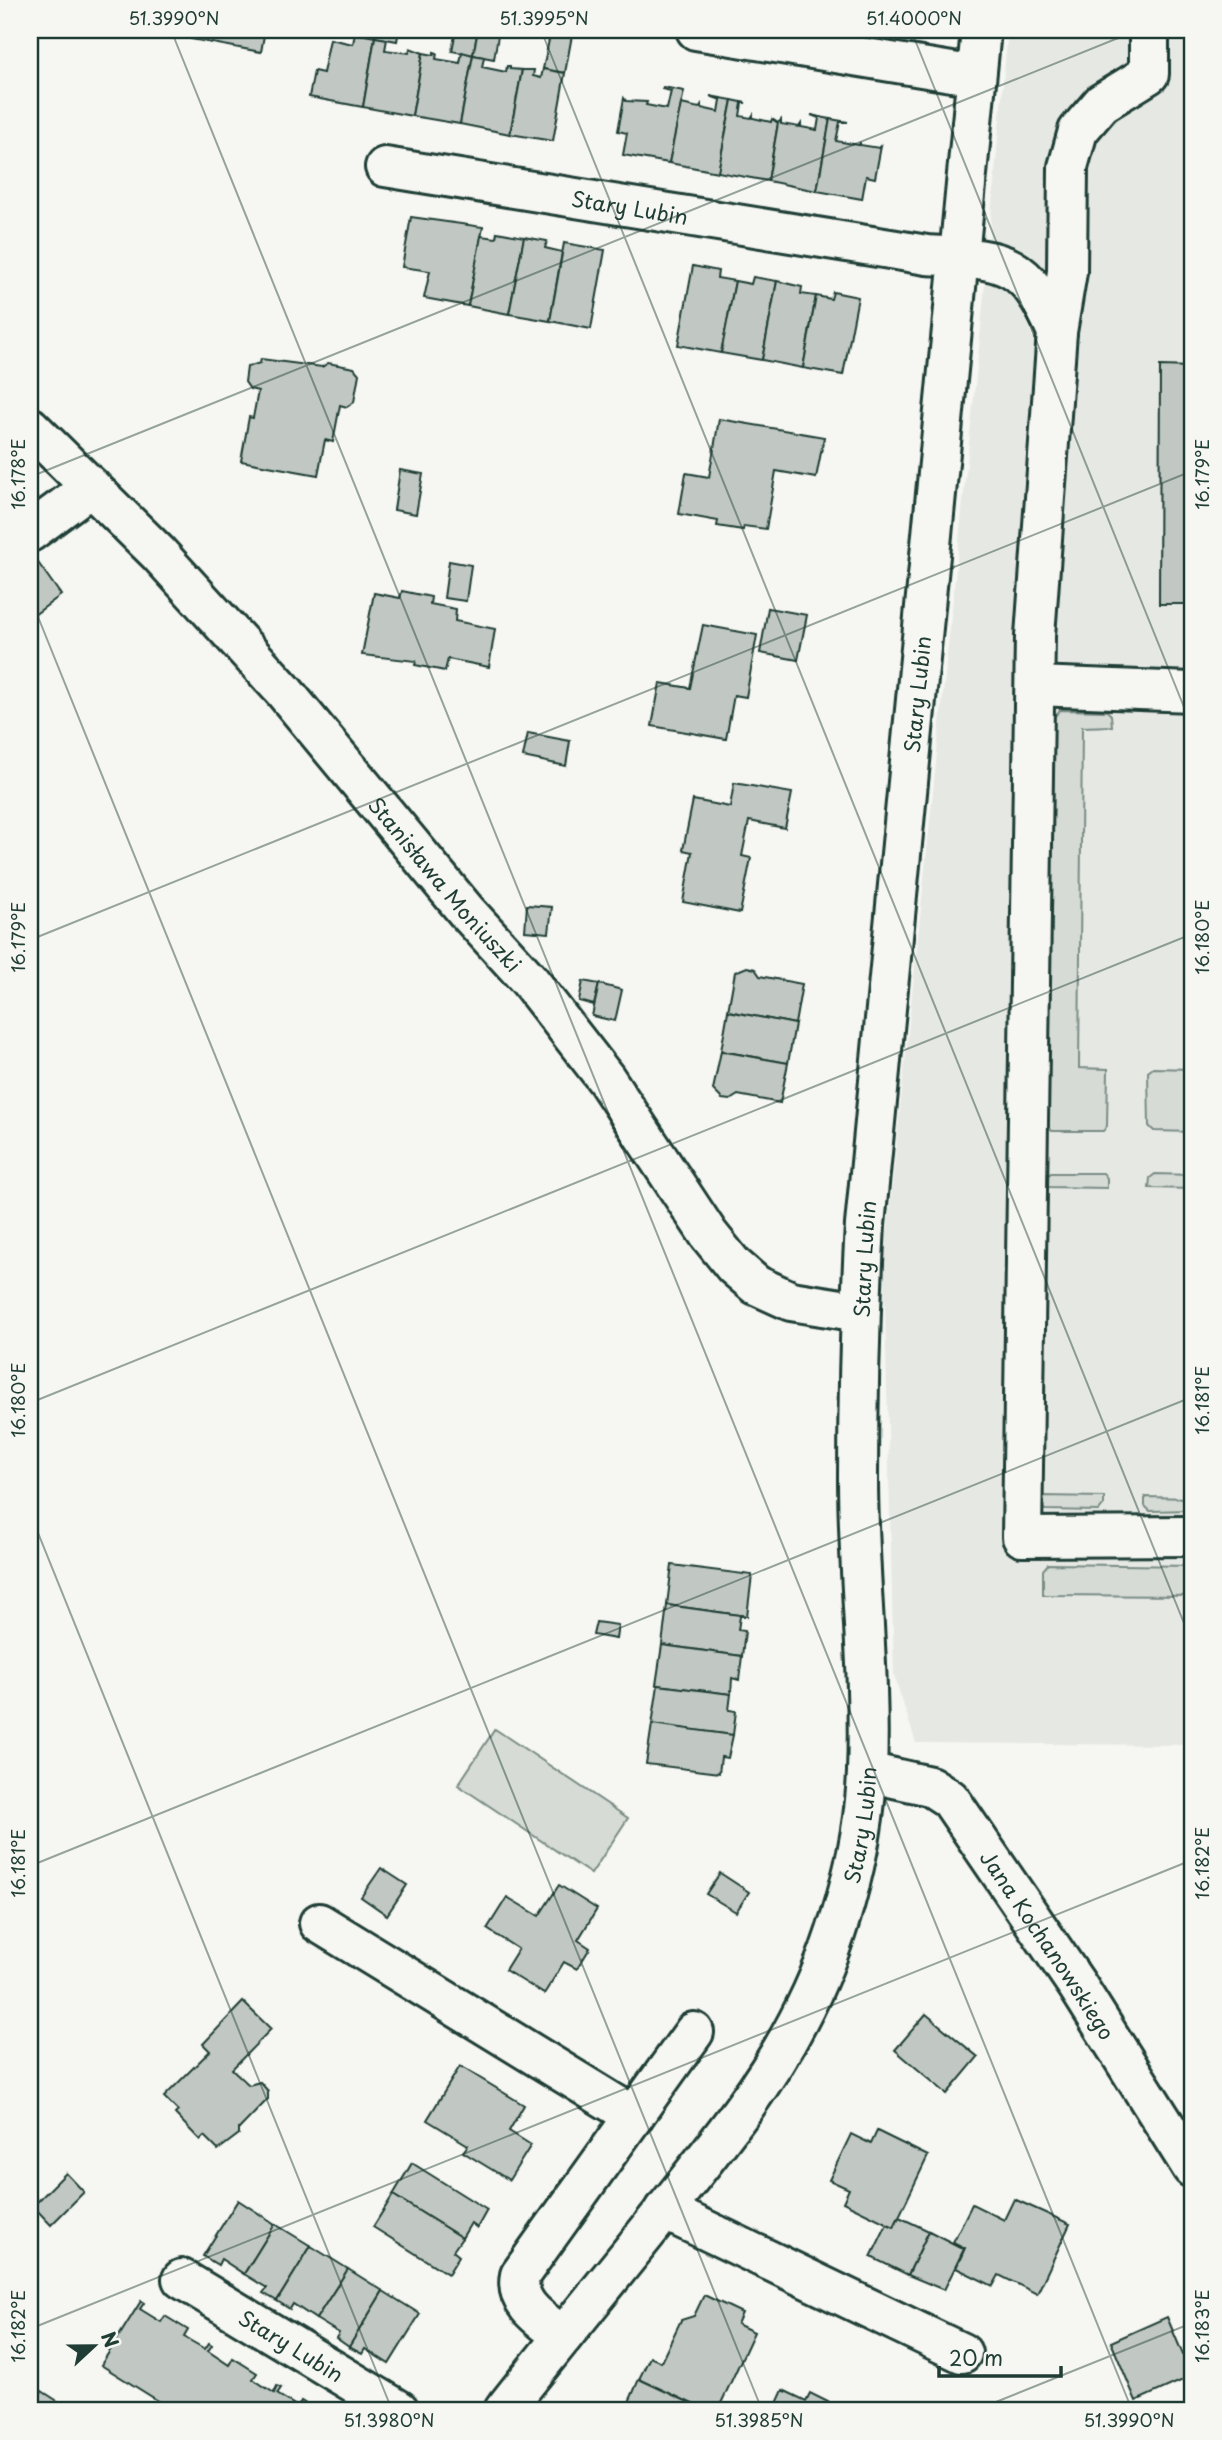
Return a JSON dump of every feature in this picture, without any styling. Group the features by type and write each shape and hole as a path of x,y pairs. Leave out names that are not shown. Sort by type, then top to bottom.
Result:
{"street":[{"path":"696,30 976,76"},
{"name":"Stary Lubin","path":"504,2410 664,2210 770,2071 799,2020 824,1963 849,1882 860,1830 867,1772 858,1478 860,1312 865,1225 981,30"},
{"path":"1149,30 1149,74 1102,103 1078,131 1068,167 1067,272 1057,332 1035,636 1025,1151 1022,1537 1192,1536"},
{"name":"Stary Lubin","path":"384,167 914,253 960,257"},
{"path":"960,257 994,261 1016,269 1042,299 1057,332"},
{"name":"Stanisława Moniuszki","path":"30,427 159,553 283,690 466,911 529,981 606,1079 709,1235 734,1266 756,1285 791,1301 860,1312"},
{"path":"30,532 91,486"},
{"path":"1035,686 1192,692"},
{"name":"Jana Kochanowskiego","path":"867,1772 930,1786 950,1799 1077,1985 1192,2168"},
{"path":"319,1923 634,2116"},
{"path":"563,2336 521,2299 517,2289 520,2275 694,2032"},
{"path":"664,2210 962,2353"},
{"name":"Stary Lubin","path":"182,2279 399,2410"}],"shaded area":[{"path":"1008,30 1192,30 1192,1745 916,1743 894,1675 884,1265 980,338"},
{"path":"1060,710 1107,711 1111,715 1112,726 1082,727 1079,1068 1108,1069 1107,1126 1103,1131 1052,1131 1047,1125 1054,717"},
{"path":"1153,1068 1192,1069 1192,1132 1154,1131 1149,1126 1148,1072"},
{"path":"1051,1173 1103,1173 1107,1178 1107,1188 1046,1187 1046,1177"},
{"path":"1155,1174 1192,1175 1192,1189 1149,1188 1150,1178"},
{"path":"1040,1496 1104,1497 1104,1505 1099,1511 1045,1510 1040,1505"},
{"path":"1145,1497 1192,1498 1192,1510 1150,1511 1145,1506"},
{"path":"1048,1564 1192,1566 1192,1596 1043,1595 1043,1570"},
{"path":"495,1729 628,1818 591,1874 458,1785"}],"building":[{"path":"193,30 265,30 261,52 191,39"},
{"path":"355,30 377,30 375,37 355,33"},
{"path":"377,30 399,30 397,41 375,37"},
{"path":"456,30 478,30 473,55 452,51"},
{"path":"478,30 499,30 494,59 473,55"},
{"path":"551,30 573,30 565,73 543,69"},
{"path":"355,33 375,37 363,107 309,97 314,71 323,73 330,39 353,44"},
{"path":"375,37 387,39 385,50 409,53 410,48 423,53 412,116 363,107"},
{"path":"434,52 437,53 436,59 460,63 462,52 473,55 460,124 412,116 423,53 434,55"},
{"path":"473,55 484,57 482,67 506,72 507,66 510,66 510,69 522,70 510,134 460,124"},
{"path":"543,69 565,73 553,141 510,134 522,70 534,70 533,76 541,78"},
{"path":"662,89 684,91 669,163 623,155 627,133 618,131 624,98 626,101 647,102 646,105 667,109 671,91"},
{"path":"710,96 732,100 718,172 669,163 681,104 699,108 701,105 701,108 719,112 721,100"},
{"path":"732,100 746,103 742,103 740,116 751,118 753,115 753,118 771,122 772,119 778,123 768,181 718,172"},
{"path":"811,115 830,119 817,191 768,181 778,123 781,120 781,124 799,127 801,124 801,127 817,130 819,118"},
{"path":"830,119 848,122 840,122 836,141 859,145 860,142 860,145 879,148 881,146 875,178 866,176 862,199 817,191"},
{"path":"411,217 483,227 468,306 424,298 430,271 402,267"},
{"path":"497,232 524,237 509,314 468,306 481,236 496,238"},
{"path":"524,237 547,241 545,248 562,252 550,321 509,314"},
{"path":"564,243 605,250 591,329 550,321"},
{"path":"693,266 718,271 717,278 735,281 721,353 678,345"},
{"path":"753,277 777,281 762,360 721,353 735,281 751,284"},
{"path":"777,281 802,287 801,294 816,296 803,368 762,360"},
{"path":"833,292 858,297 843,375 803,368 816,296 831,299"},
{"path":"261,359 322,367 328,363 354,368 359,374 354,402 347,407 340,405 333,442 325,440 318,475 241,461 249,417 253,418 258,391 250,389 245,382 247,367 260,363"},
{"path":"1160,366 1192,367 1192,604 1159,604"},
{"path":"719,419 824,437 816,478 776,471 766,529 744,526 743,530 717,526 718,521 679,514 686,473 709,477"},
{"path":"400,470 423,474 416,514 394,510"},
{"path":"34,557 61,595 30,618 30,560"},
{"path":"449,561 471,565 466,601 444,598"},
{"path":"402,591 431,597 430,604 456,609 455,621 495,629 489,667 448,659 445,671 415,665 416,661 362,655 374,593 400,598"},
{"path":"768,608 807,615 798,660 760,653"},
{"path":"703,625 757,635 746,697 734,695 726,739 652,726 660,683 690,688"},
{"path":"528,733 570,741 566,766 523,757"},
{"path":"734,783 792,793 785,828 749,821 742,856 751,858 740,913 683,902 692,852 683,850 693,800 730,807"},
{"path":"527,905 552,907 549,933 525,931"},
{"path":"747,967 755,969 760,976 802,984 795,1024 728,1011 735,972"},
{"path":"583,981 599,984 594,1005 579,1001"},
{"path":"599,984 622,990 615,1021 592,1016"},
{"path":"728,1011 795,1024 788,1063 721,1051"},
{"path":"721,1051 788,1063 780,1103 738,1095 730,1100 722,1099 713,1090"},
{"path":"672,1565 752,1575 747,1616 667,1605"},
{"path":"667,1605 747,1616 740,1616 738,1630 745,1631 742,1656 662,1645"},
{"path":"596,1622 618,1625 616,1639 593,1635"},
{"path":"662,1645 742,1656 739,1680 732,1678 731,1694 656,1685"},
{"path":"658,1685 731,1694 729,1710 736,1711 733,1735 652,1725"},
{"path":"652,1724 733,1735 728,1758 721,1757 719,1773 646,1764"},
{"path":"381,1868 407,1885 387,1915 361,1897"},
{"path":"720,1873 749,1892 736,1912 706,1894"},
{"path":"559,1885 597,1909 578,1940 590,1948 577,1969 564,1962 544,1994 505,1970 518,1949 487,1929 507,1897 539,1916"},
{"path":"243,2002 271,2029 232,2069 249,2085 260,2082 268,2091 268,2099 239,2129 239,2134 218,2150 204,2136 200,2140 175,2114 178,2111 164,2097 210,2051 203,2044"},
{"path":"926,2014 978,2057 947,2094 895,2050"},
{"path":"460,2066 524,2105 509,2131 531,2145 509,2180 463,2152 468,2145 427,2120"},
{"path":"877,2131 928,2156 894,2227 843,2202 849,2189 829,2180 851,2134 871,2144"},
{"path":"412,2163 487,2210 477,2228 471,2223 462,2238 393,2195"},
{"path":"66,2173 84,2192 51,2225 33,2206"},
{"path":"393,2195 462,2238 453,2251 459,2256 448,2274 373,2227"},
{"path":"1014,2199 1070,2224 1037,2294 999,2275 993,2286 956,2268 965,2248 953,2242 972,2204 1004,2220"},
{"path":"238,2200 275,2224 244,2274 221,2259 218,2265 203,2256"},
{"path":"899,2217 929,2231 908,2275 871,2257 887,2224 894,2227"},
{"path":"275,2224 311,2246 277,2301 263,2293 267,2288 244,2274"},
{"path":"929,2231 964,2249 944,2290 908,2275"},
{"path":"311,2246 348,2269 316,2319 293,2304 290,2309 277,2301"},
{"path":"348,2269 383,2291 349,2347 336,2338 339,2333 316,2319"},
{"path":"383,2291 420,2314 389,2364 365,2349 362,2354 349,2347"},
{"path":"704,2295 742,2313 737,2324 754,2332 718,2410 705,2410 639,2379 650,2357 661,2362 681,2320 694,2316"},
{"path":"141,2301 144,2303 140,2309 161,2322 165,2316 188,2330 184,2337 205,2349 209,2343 212,2345 208,2351 229,2365 233,2358 257,2373 253,2379 274,2393 277,2386 281,2388 277,2394 298,2407 301,2401 316,2410 173,2410 101,2365"},
{"path":"1167,2317 1192,2376 1136,2401 1111,2342"},
{"path":"639,2379 705,2410 639,2410 641,2408 629,2402"},
{"path":"783,2390 806,2401 810,2393 830,2403 827,2410 774,2410"},
{"path":"42,2391 70,2409 70,2410 30,2410"}]}
